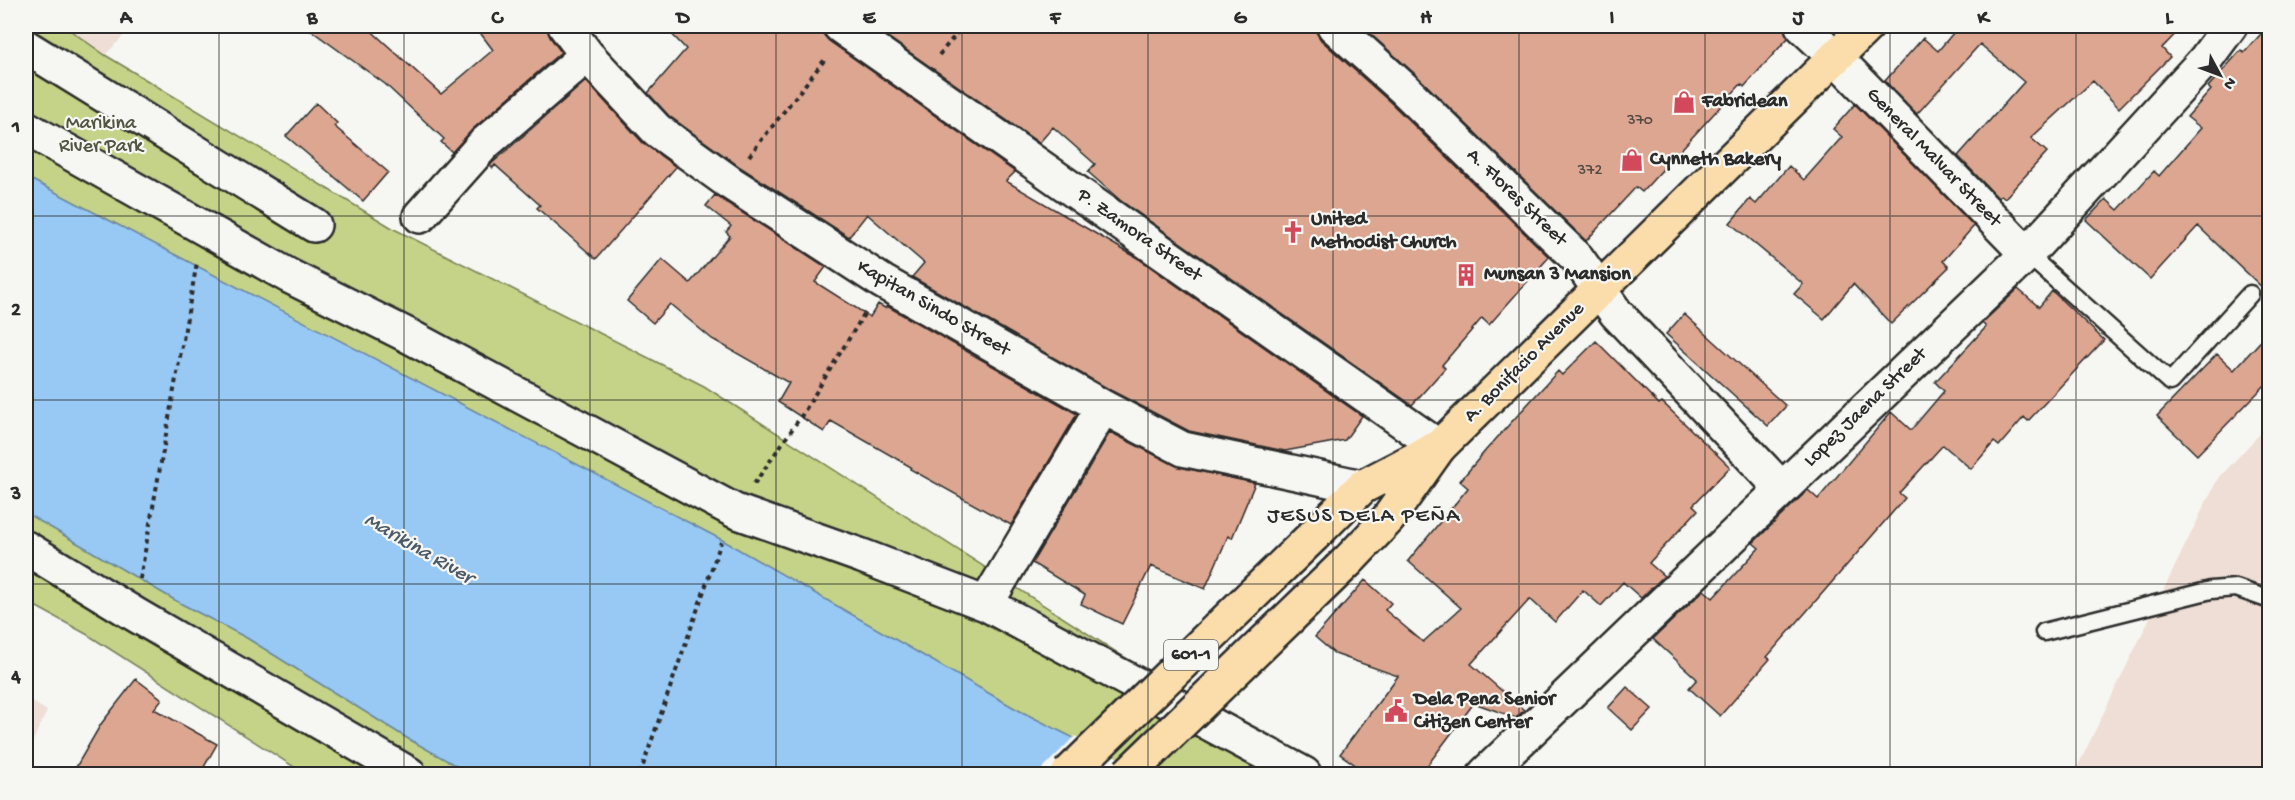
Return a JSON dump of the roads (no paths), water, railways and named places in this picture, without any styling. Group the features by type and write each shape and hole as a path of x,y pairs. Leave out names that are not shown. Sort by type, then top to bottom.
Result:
{"main road":[{"name":"A. Bonifacio Avenue","path":"1128,774 1388,519 1439,447 1867,26"},
{"name":"A. Bonifacio Avenue","path":"1068,774 1362,487 1439,447"}],"street":[{"name":"Kapitan Sindo Street","path":"565,26 587,55 657,130 729,182 883,282 1103,407 1183,449 1362,487"},
{"name":"A. Flores Street","path":"1334,26 1403,88 1577,258 1616,313 1782,489"},
{"name":"General Malvar Street","path":"1802,26 2027,254"},
{"name":"Lopez Jaena Street","path":"1490,773 2027,254 2205,60 2230,26"},
{"name":"P. Zamora Street","path":"843,29 1439,447"},
{"path":"26,47 315,225"},
{"path":"420,216 485,143 587,55"},
{"path":"26,128 289,276 407,335 730,522 862,556 986,604 1304,774"},
{"path":"986,604 1103,407"},
{"path":"26,548 136,615 409,774"}],"lane":[{"name":"General Malvar Street","path":"2027,254 2170,382 2250,294"},
{"path":"2044,632 2211,590 2236,588 2270,600"}],"water":[{"name":"Marikina River","path":"26,177 722,540 1016,709 1145,774 471,774 407,738 247,638 180,603 26,513"}],"place":[{"name":"Fabriclean","path":"1684,102"},
{"name":"Cynneth Bakery","path":"1632,160"},
{"name":"United Methodist Church","path":"1293,232"},
{"name":"Munsan 3 Mansion","path":"1466,275"},
{"name":"Dela Pena Senior Citizen Center","path":"1396,711"}],"district":[{"name":"JESUS DELA PEÑA","path":"1364,517"}],"park label":[{"name":"Marikina River Park","path":"101,136"}]}
